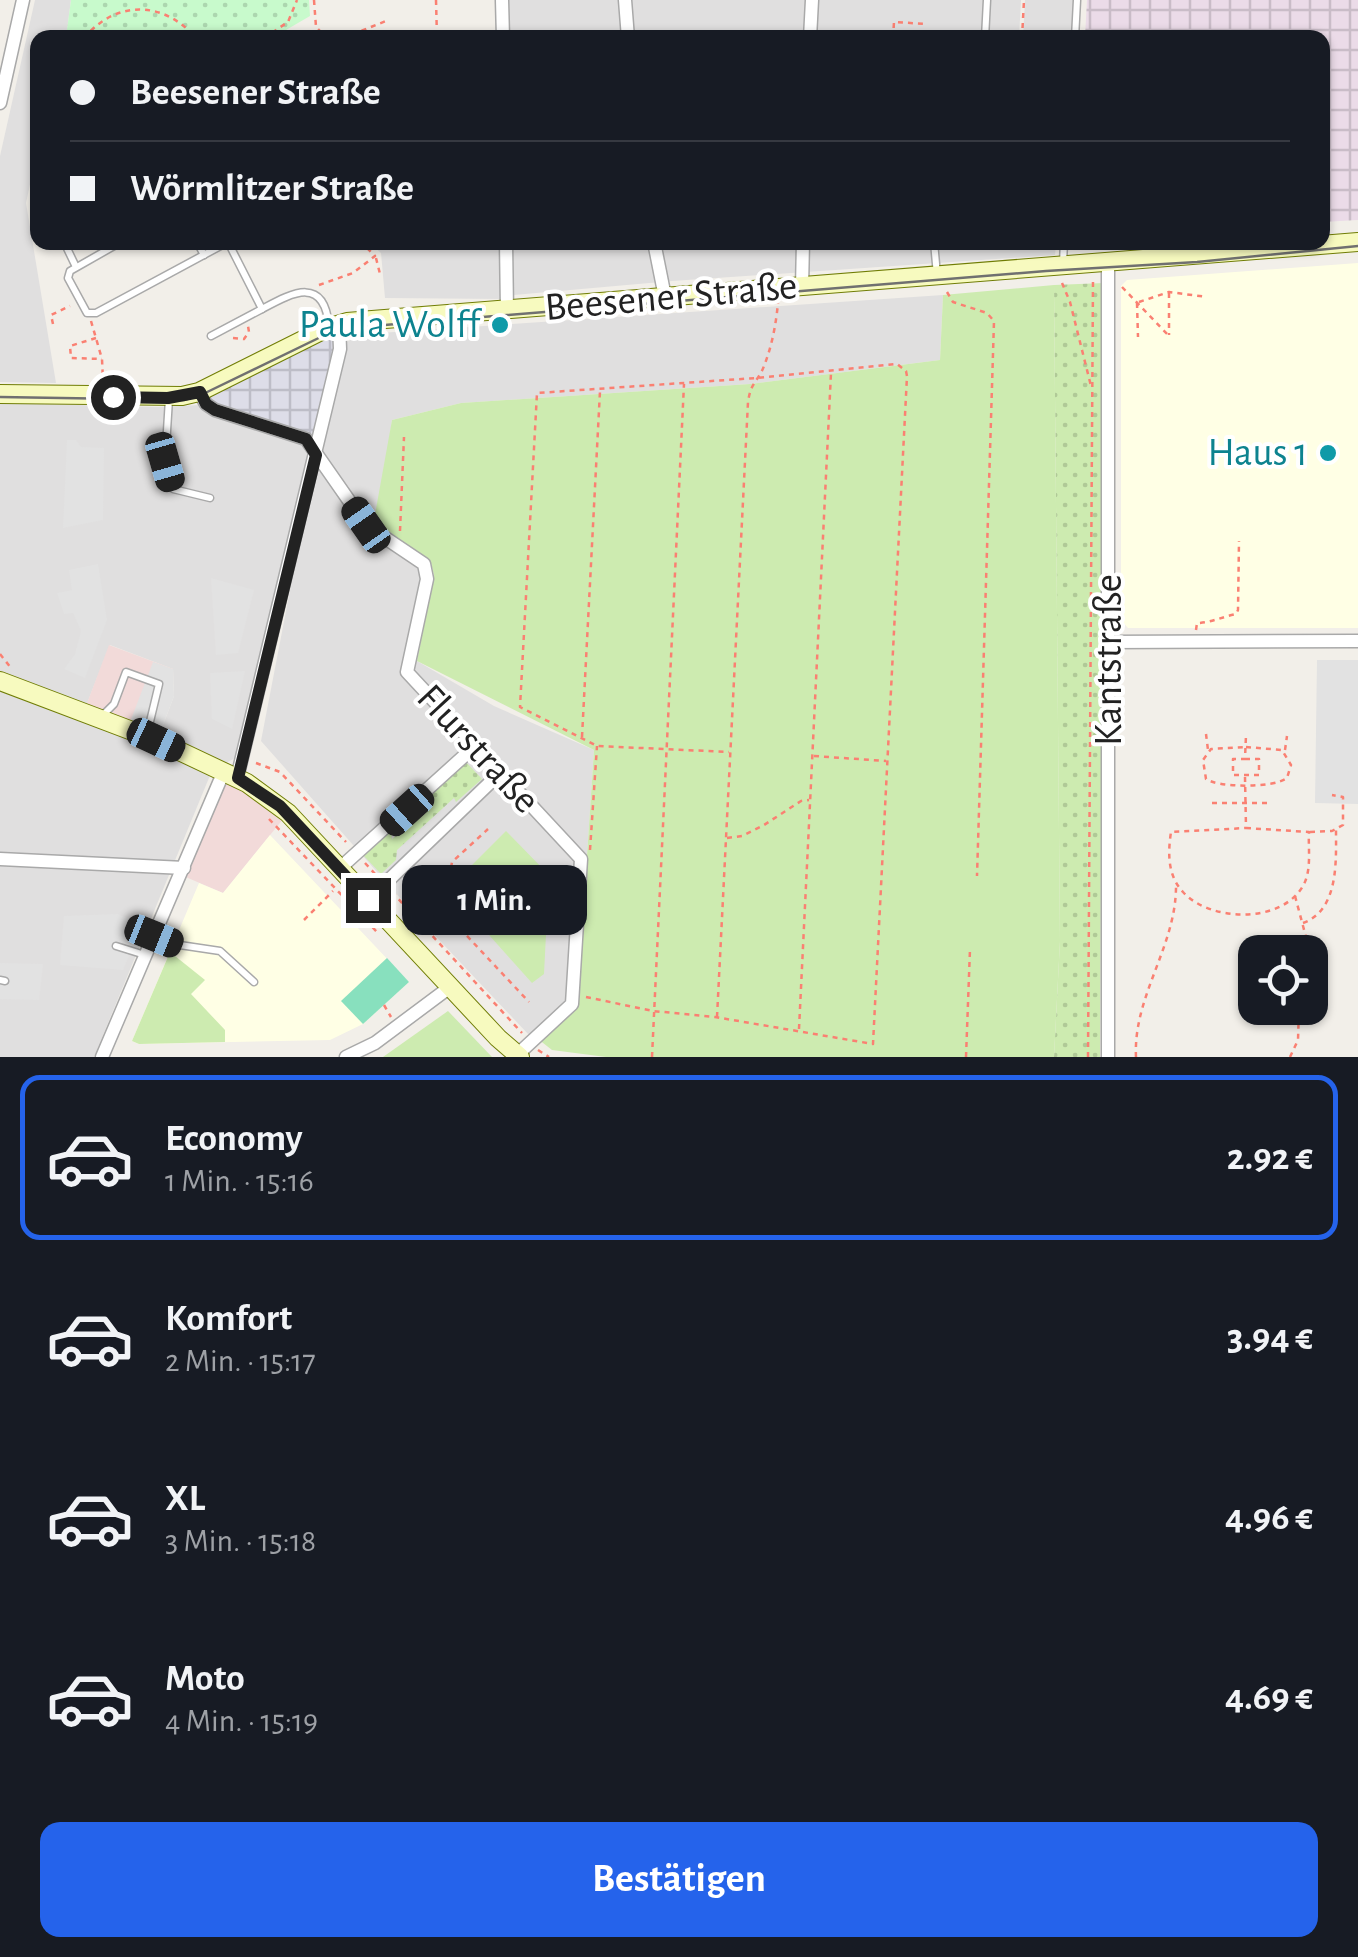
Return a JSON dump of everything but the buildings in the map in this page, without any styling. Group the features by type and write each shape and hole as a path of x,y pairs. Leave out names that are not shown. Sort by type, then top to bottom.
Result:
{"street":[{"path":"0,103 22,0"},
{"path":"502,0 503,30"},
{"path":"625,0 627,30"},
{"path":"810,30 812,0"},
{"name":"Beesener Straße","path":"1330,244 1358,242"},
{"path":"506,250 508,311"},
{"path":"656,250 666,297"},
{"path":"802,287 803,250"},
{"name":"Beesener Straße","path":"0,394 168,398 200,392 334,326 1258,250"},
{"name":"Kantstraße","path":"1108,262 1108,1057"},
{"path":"102,1057 184,868 234,770 342,344 334,326"},
{"path":"200,392 206,404 215,410 306,439 316,455"},
{"name":"Flurstraße","path":"316,455 366,525 424,564 428,579 407,672 581,859 572,1004 522,1052"},
{"path":"1109,642 1358,641"},
{"path":"6,675 100,718 234,770 280,806 450,987 522,1052"},
{"path":"339,869 474,747"},
{"path":"368,900 500,774"},
{"path":"0,859 184,868"},
{"path":"346,1057 375,1043 450,987"}],"lane":[{"path":"985,30 987,0"},
{"path":"1075,30 1077,0"},
{"path":"68,250 76,266"},
{"path":"96,250 98,255"},
{"path":"107,250 76,266 68,278 90,314 214,250"},
{"path":"201,250 204,255"},
{"path":"231,250 262,309"},
{"path":"935,250 940,276"},
{"path":"1062,267 1063,250"},
{"path":"211,336 293,292 311,293 326,308 334,326"},
{"path":"168,398 165,462 173,489 210,498"},
{"path":"100,718 114,704 126,672 159,684 147,736"},
{"path":"154,936 173,944 220,952 254,982"},
{"path":"116,946 146,955"}],"path":[{"path":"276,30 288,22 297,0"},
{"path":"314,0 319,30"},
{"path":"436,0 437,30"},
{"path":"1022,30 1024,0"},
{"path":"92,30 108,14 140,4 165,9 187,30"},
{"path":"363,30 386,21"},
{"path":"894,30 894,22 926,24"},
{"path":"369,250 375,256 380,274"},
{"path":"311,293 317,286 353,273 375,256"},
{"path":"1062,267 1092,390"},
{"path":"940,276 954,302 987,312 994,321 976,876"},
{"path":"1088,1057 1093,280"},
{"path":"1121,286 1170,337 1168,292"},
{"path":"717,1018 748,402 750,384 763,370 777,318 779,289"},
{"path":"1138,302 1168,292 1207,297"},
{"path":"53,324 51,315 80,302"},
{"path":"1138,302 1138,337"},
{"path":"90,314 102,359 102,382"},
{"path":"96,338 70,346 71,358 102,359"},
{"path":"582,991 597,1001 872,1044 907,376 902,366 890,363 832,372 537,393 520,708 597,746 728,752"},
{"path":"799,1032 832,372"},
{"path":"652,1057 684,382"},
{"path":"582,739 600,388"},
{"path":"400,549 404,438"},
{"path":"1196,627 1197,623 1236,614 1240,541"},
{"path":"0,654 6,675"},
{"path":"1206,734 1208,752"},
{"path":"1246,735 1246,759"},
{"path":"1284,751 1216,748 1203,760 1206,779 1217,784 1282,783 1291,772 1284,751 1287,736"},
{"path":"590,865 597,746"},
{"path":"812,756 887,761"},
{"path":"1258,758 1258,775 1233,775 1233,759 1246,759 1258,758"},
{"path":"234,770 280,772 384,884 522,1052 550,1057"},
{"path":"1245,775 1246,828"},
{"path":"1309,832 1308,873 1295,896 1279,908 1228,913 1194,901 1183,893 1170,867 1170,832 1246,828 1336,830 1343,825 1344,796 1332,795"},
{"path":"725,838 742,836 801,801 810,800"},
{"path":"1212,803 1272,803"},
{"path":"264,814 378,933"},
{"path":"436,882 488,828"},
{"path":"1304,923 1316,917 1335,880 1336,830"},
{"path":"416,862 443,892 437,904 529,1002"},
{"path":"1136,1057 1144,998 1171,930 1176,882"},
{"path":"304,920 334,890"},
{"path":"1295,896 1306,935"},
{"path":"966,1057 970,949"},
{"path":"384,1005 390,1015"},
{"path":"1290,1057 1298,1040 1298,1025"}],"shaded area":[{"path":"35,0 71,0 67,30 30,30 30,184 26,203 30,250 34,250 56,383 0,382 0,156"},
{"path":"507,0 1021,0 1019,30 508,30"},
{"path":"1025,0 1074,0 1072,30 1023,30"},
{"path":"1087,0 1358,0 1358,220 1330,222 1330,30 1085,30"},
{"path":"378,250 501,250 502,299 385,298"},
{"path":"513,250 1055,250 1055,255 514,295"},
{"path":"1358,263 1358,628 1128,628 1121,620 1121,286 1127,280"},
{"path":"943,295 940,360 750,384 461,403 392,420 386,465 434,575 417,661 494,706 594,750 577,1008 538,1039 529,1035 408,907 261,741 341,344 365,334"},
{"path":"347,322 316,455 306,439 203,400"},
{"path":"0,403 200,405 304,442 310,456 239,756 224,764 160,733 174,696 173,669 110,645 86,706 0,673"},
{"path":"67,440 76,440 81,447 104,448 103,520 63,528"},
{"path":"98,564 107,620 85,678 64,669 75,654 81,631 73,613 64,614 57,593 72,590 69,570"},
{"path":"211,578 254,590 238,653 216,655"},
{"path":"109,645 173,669 160,733 86,706"},
{"path":"1317,660 1358,660 1358,804 1315,803"},
{"path":"153,662 173,669 174,696 160,733 130,722"},
{"path":"245,671 232,729 212,719 210,673"},
{"path":"0,689 87,720 211,773 94,1057 0,1057"},
{"path":"224,771 288,813 223,893 181,875"},
{"path":"270,835 409,982 363,1024 330,1040 139,1044 132,1041 199,883 223,893"},
{"path":"118,914 142,925 123,970 60,965 64,916"},
{"path":"0,963 43,964 39,1000 0,999"}],"green space":[{"path":"71,0 309,0 310,16 286,30 67,30"},
{"path":"1104,283 1100,1057 1054,1057 1060,941 1054,285"},
{"path":"1054,285 1060,941 1054,1057 606,1057 552,1050 538,1039 577,1007 594,750 417,661 434,575 431,563 374,520 392,420 461,403 750,384 940,360 943,295"},
{"path":"465,761 482,779 456,802 454,798 397,850 396,860 381,874 363,855 391,830 392,839 432,803 432,791"},
{"path":"506,831 549,875 544,974 532,983 448,889"},
{"path":"170,952 205,980 191,994 225,1030 225,1042 132,1041"},
{"path":"387,958 409,982 363,1024 341,1001"},
{"path":"448,1011 492,1057 383,1057"}],"tram line":[{"path":"1330,249 1358,246"},
{"path":"0,397 184,400 329,333 360,327 1318,250"}],"place":[{"name":"Paula Wolff","path":"500,325"},
{"name":"Haus 1","path":"1328,453"}],"route":[{"path":"113,397 168,398 200,392 206,404 215,410 306,439 316,455 238,778 280,806 368,900"}]}
